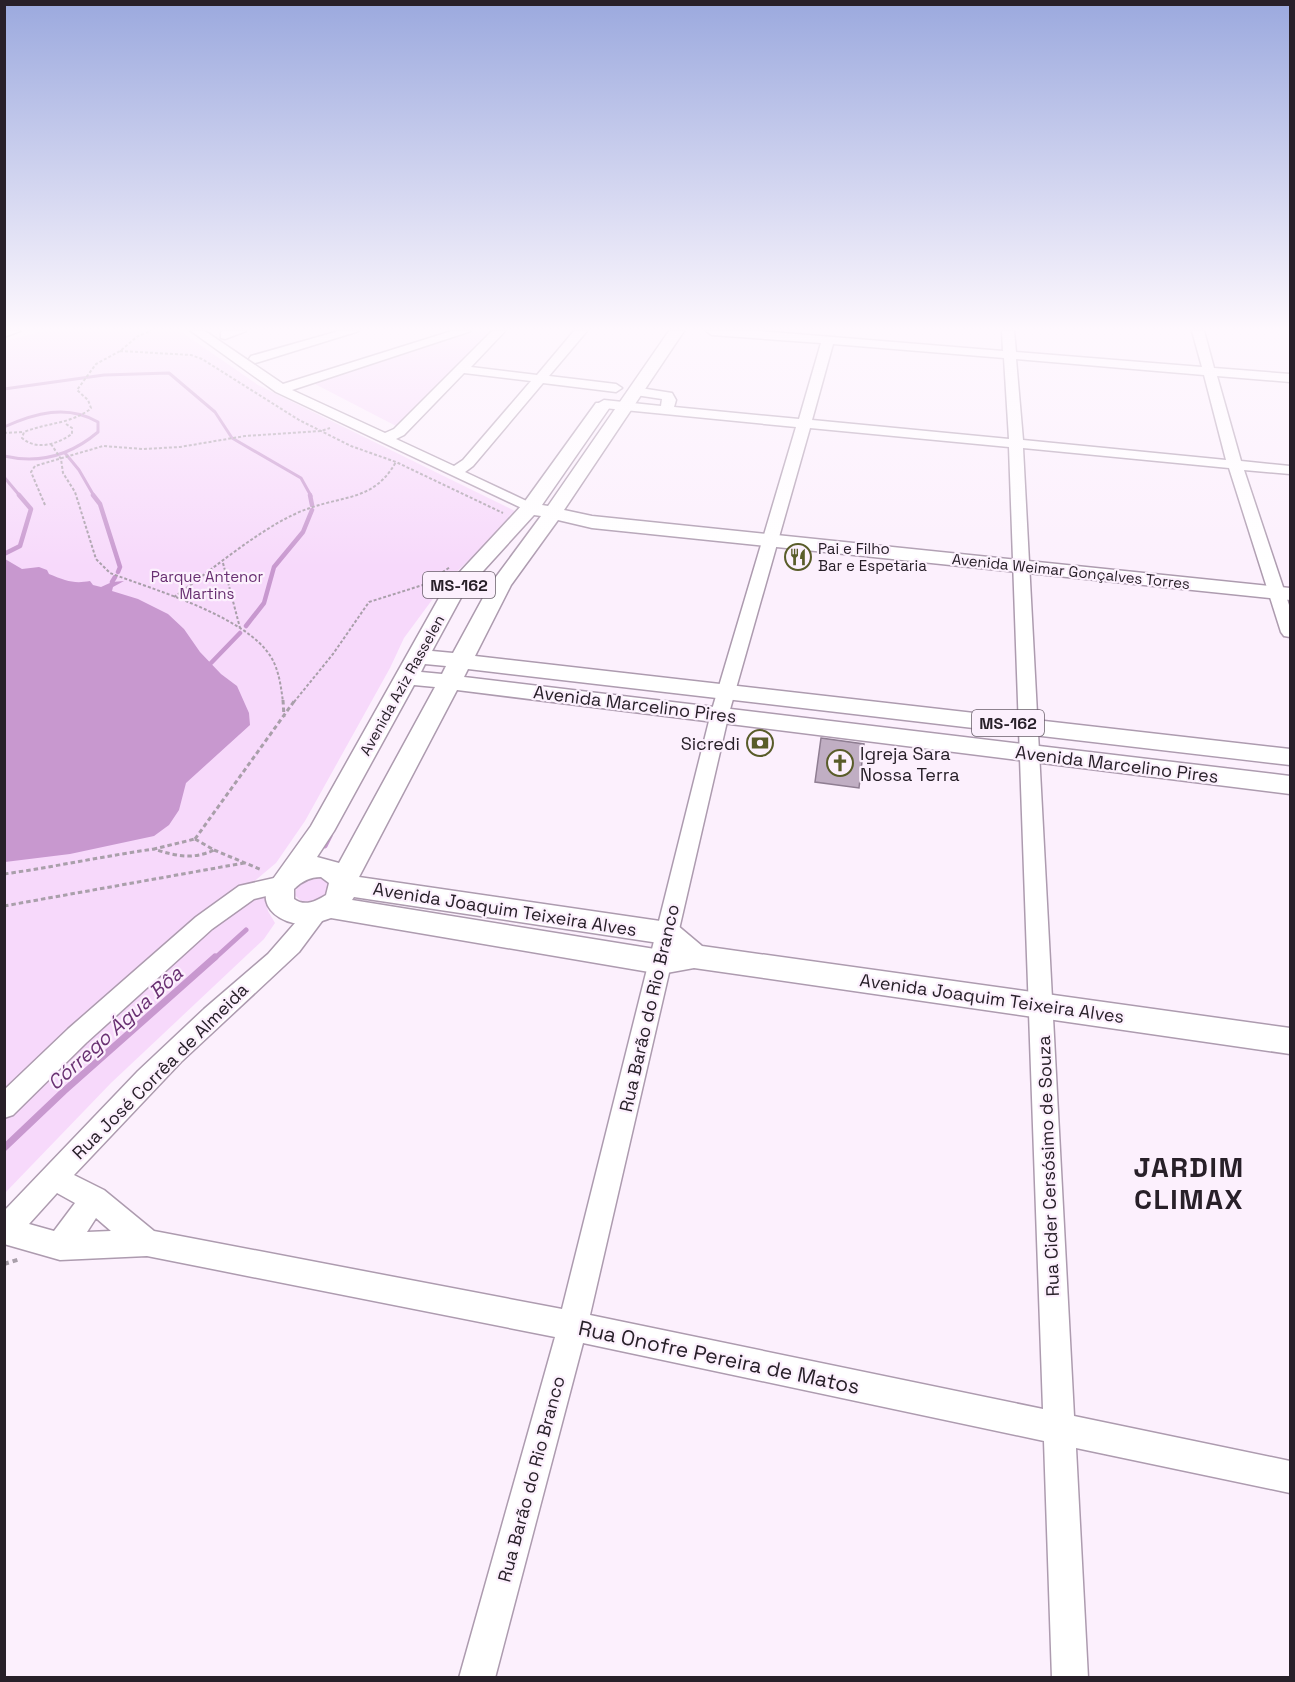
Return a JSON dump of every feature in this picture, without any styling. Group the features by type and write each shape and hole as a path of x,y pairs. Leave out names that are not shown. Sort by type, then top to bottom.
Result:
{"main road":[{"name":"Avenida Aziz Rasselen","path":"287,880 321,831 455,589 533,498 600,409"},
{"name":"MS-162","path":"454,671 501,585 557,508 621,409"},
{"name":"Avenida Weimar Gonçalves Torres","path":"533,498 592,522 772,535 1283,587"},
{"name":"Avenida Marcelino Pires","path":"413,666 723,703 1030,753 1290,785"},
{"path":"333,897 454,671"},
{"name":"Avenida Marcelino Pires","path":"723,703 1028,726 1290,757"},
{"path":"333,897 339,874 322,867 300,871 287,880 279,892 280,900 285,908 293,912 333,897 625,941 661,962"},
{"path":"667,933 694,956"},
{"name":"Avenida Joaquim Teixeira Alves","path":"625,941 667,933"},
{"name":"Avenida Joaquim Teixeira Alves","path":"661,962 694,956 1290,1041"}],"street":[{"path":"325,409 489,473"},
{"path":"343,409 456,472 533,498"},
{"path":"392,435 418,409"},
{"path":"456,472 468,463 513,409"},
{"path":"654,409 1290,470"},
{"name":"Rua Barão do Rio Branco","path":"477,1677 573,1326 723,703 808,409"},
{"name":"Rua Cider Cersósimo de Souza","path":"1013,409 1070,1677"},
{"path":"1221,409 1235,465 1283,587 1290,632"},
{"path":"4,1107 76,1036 204,923 247,892 287,880"},
{"name":"Rua José Corrêa de Almeida","path":"5,1231 114,1113 196,1031 292,944 333,897"},
{"name":"Rua Onofre Pereira de Matos","path":"54,1178 94,1199 147,1243"},
{"path":"60,1246 94,1199"},
{"name":"Rua Onofre Pereira de Matos","path":"5,1231 60,1246 147,1243 573,1326 1290,1477"}],"path":[{"path":"4,433 24,432 42,425 66,423 81,417 90,409"},
{"path":"280,409 351,446 396,462 498,510 507,519"},
{"path":"45,506 31,472 35,466 103,446 143,449 241,437 321,431 350,421"},
{"path":"24,432 22,438 27,443 51,444 72,434 72,428 66,423"},
{"path":"51,444 61,459 63,473 75,492 96,559 111,573 174,597 240,629 271,657 281,683 284,717"},
{"path":"174,597 281,520 308,508 370,491 387,478 396,462"},
{"path":"223,563 229,579 240,629"},
{"path":"4,874 58,867 195,839 369,602 426,584 451,566"},
{"path":"195,839 214,850 287,880"},
{"path":"154,849 187,857 201,857 214,850"},
{"path":"4,906 244,863"}],"green space":[{"name":"Parque Antenor Martins","path":"5,409 308,409 515,511 506,524 443,585 404,638 390,668 305,821 276,863 245,889 243,899 253,900 265,894 268,911 275,923 264,939 111,1083 5,1193"},
{"path":"364,409 415,409 398,427"},
{"path":"319,876 328,879 332,891 319,900 309,903 300,900 295,895 297,886 306,878"}],"shaded area":[{"path":"5,559 22,569 39,567 60,578 79,582 90,581 93,585 101,587 112,582 124,581 113,587 112,591 138,599 168,614 184,629 200,652 221,674 237,686 249,713 250,725 186,783 179,810 169,825 154,836 70,854 5,862"}],"building":[{"name":"Igreja Sara Nossa Terra","path":"821,738 864,744 859,788 815,782"}],"waterway":[{"path":"212,409 232,438 301,478 311,496"},
{"path":"4,427 51,412 75,413 98,422 98,432 66,452 30,459 4,456"},
{"path":"65,453 79,470 94,496"},
{"path":"4,477 20,496"},
{"path":"4,554 20,546 31,509 19,495"},
{"path":"93,495 100,504 120,567 118,572"},
{"path":"310,495 312,505"},
{"path":"246,626 264,603 274,567 303,532 312,510"},
{"path":"112,582 115,577"},
{"path":"211,663 240,633"},
{"name":"Córrego Água Bôa","path":"325,846 330,836"},
{"name":"Córrego Água Bôa","path":"214,959 246,930"},
{"name":"Córrego Água Bôa","path":"4,1148 64,1091 215,957"}],"place":[{"name":"Pai e Filho Bar e Espetaria","path":"798,557"},
{"name":"Sicredi","path":"760,743"},
{"name":"Igreja Sara Nossa Terra","path":"840,763"}],"district":[{"name":"JARDIM CLIMAX","path":"1189,1183"}]}
